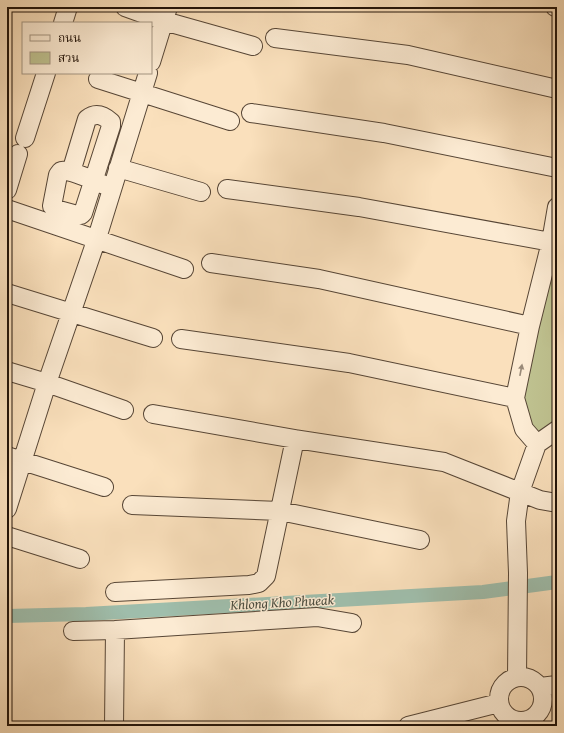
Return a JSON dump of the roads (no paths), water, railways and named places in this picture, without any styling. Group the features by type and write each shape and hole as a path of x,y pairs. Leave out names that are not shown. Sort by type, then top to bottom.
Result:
{"street":[{"path":"63,22 68,7"},
{"path":"125,7 166,14 253,46"},
{"path":"152,59 166,14"},
{"path":"275,38 408,55 557,89"},
{"path":"7,190 46,74"},
{"path":"7,509 14,458 47,383 97,238 148,74"},
{"path":"98,79 230,121"},
{"path":"251,113 384,133 557,168"},
{"path":"71,172 87,119 92,115 98,115 111,122 111,126 93,181 81,215 55,209 52,206 58,175 61,171 71,172 93,181 112,188"},
{"path":"118,168 201,192"},
{"path":"227,189 359,207 551,242"},
{"path":"537,444 524,429 515,398 530,326 551,242 557,207"},
{"path":"7,208 184,269"},
{"path":"211,263 319,279 530,326"},
{"path":"7,293 153,338"},
{"path":"181,339 349,363 515,398"},
{"path":"7,371 47,383 124,410"},
{"path":"153,414 295,439 444,462 540,500 557,503"},
{"path":"517,677 519,608 516,521 520,492 537,444 557,430"},
{"path":"115,592 249,585 259,582 266,576 295,439"},
{"path":"14,458 104,487"},
{"path":"132,505 280,511 420,540"},
{"path":"7,536 80,558"},
{"path":"73,631 115,630 317,617 352,623"},
{"path":"114,726 115,630"},
{"path":"517,677 526,677 534,680 549,694 540,712 533,718 520,724 508,718 502,711 499,703 499,694 502,686 509,680 517,677"},
{"path":"408,726 499,703"}],"waterway":[{"name":"Khlong Kho Phueak","path":"7,616 86,614 483,592 557,582"}]}
